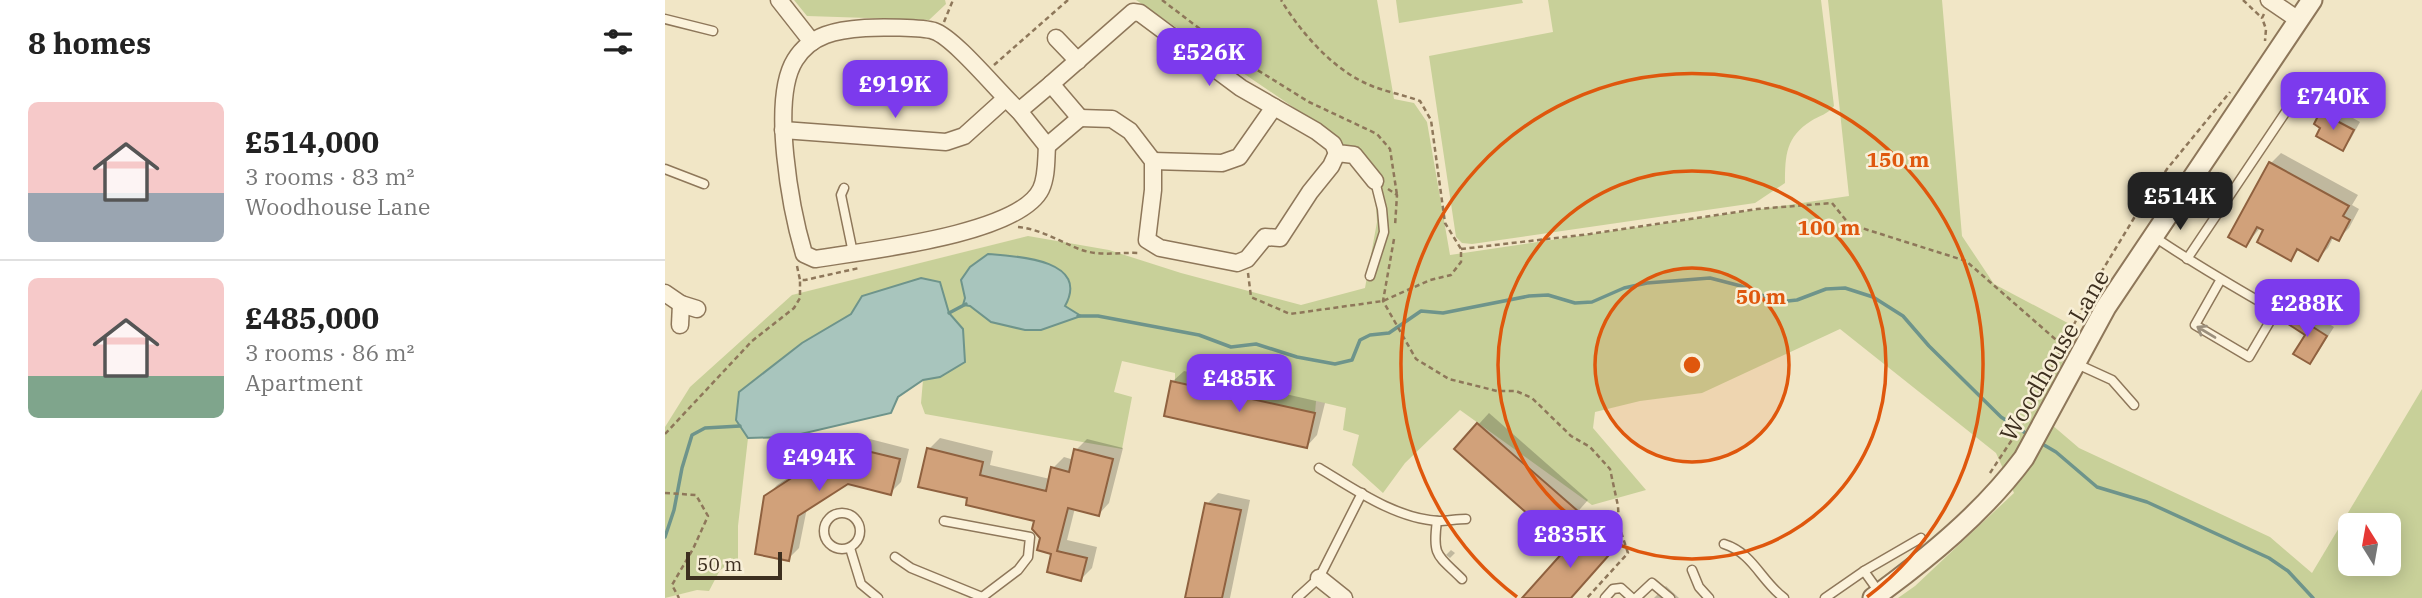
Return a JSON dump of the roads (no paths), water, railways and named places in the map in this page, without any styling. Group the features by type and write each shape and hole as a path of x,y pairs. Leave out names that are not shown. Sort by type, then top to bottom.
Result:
{"street":[{"path":"779,0 813,42"},
{"name":"Woodhouse Lane","path":"1877,596 1936,550 2009,478 2026,435 2074,363 2106,307 2312,0"},
{"path":"2271,1 2297,19"},
{"path":"1019,111 1133,12 1140,13 1241,88 1316,131 1333,144 1337,153 1331,166 1310,192 1280,238 1265,237 1246,269 1237,263 1160,248 1147,240 1153,190 1153,161 1130,131 1112,119 1080,118 1047,146"},
{"path":"874,27 934,31 950,41 1019,111 1047,146 1046,169 1040,190 1027,206 997,222 920,243 856,260 815,259 804,254 783,130 789,73 796,59 813,42 838,30 874,27"},
{"path":"1056,38 1078,61"},
{"path":"1051,84 1080,118"},
{"path":"783,130 946,142 964,136 1005,99"},
{"path":"1153,161 1222,163 1239,157 1274,107"},
{"path":"1337,153 1354,155 1375,181"},
{"path":"665,293 681,304 697,309"},
{"path":"680,325 681,304"},
{"path":"1319,578 1344,598"}],"lane":[{"path":"665,19 713,31"},
{"path":"2187,260 2291,104"},
{"path":"665,169 704,184"},
{"path":"1370,276 1384,232 1375,181"},
{"path":"2188,183 2222,209"},
{"path":"843,188 841,195 856,260"},
{"path":"2153,236 2187,260 2221,279 2276,311 2249,358 2195,325 2221,279"},
{"path":"2074,363 2112,380 2134,405"},
{"path":"1319,468 1362,494 1403,513 1437,521 1466,519"},
{"path":"1297,598 1319,578 1362,494"},
{"path":"836,514 852,516 860,526 859,539 850,548 832,547 825,539 826,523 836,514"},
{"path":"895,556 911,568 981,598 1018,570 1028,557 1030,537 944,521"},
{"path":"1437,521 1434,545 1440,557 1462,579"},
{"path":"1825,598 1864,571 1921,538"},
{"path":"1724,544 1739,549 1784,598"},
{"path":"850,548 861,584 879,598"},
{"path":"1692,570 1699,587 1709,598"},
{"path":"1864,571 1877,596"},
{"path":"1605,598 1613,589 1621,588 1634,598 1652,583 1669,598"}],"water":[{"path":"988,254 1031,259 1059,269 1068,278 1070,290 1065,306 1081,316 1041,330 1025,330 991,322 970,306 963,305 965,298 961,280 970,267"},
{"path":"921,278 940,282 949,313 963,329 965,362 940,377 923,380 898,397 891,413 788,437 748,438 736,420 739,392 802,343 851,314 862,296"}],"waterway":[{"path":"1078,316 1098,316 1199,335 1231,347 1256,344 1297,357 1335,364 1352,360 1360,340 1370,335 1389,333 1421,311 1443,313 1529,296 1548,295 1575,303 1592,302 1624,288 1647,283 1710,278 1741,286 1778,302 1797,300 1826,289 1845,288 1873,297 1903,316 1929,346 2001,417 2030,436"},
{"path":"949,313 966,304"},
{"path":"665,537 692,435 705,428 740,426"},
{"path":"2039,442 2056,452 2097,487 2147,502 2269,558 2288,571 2313,598"}]}
